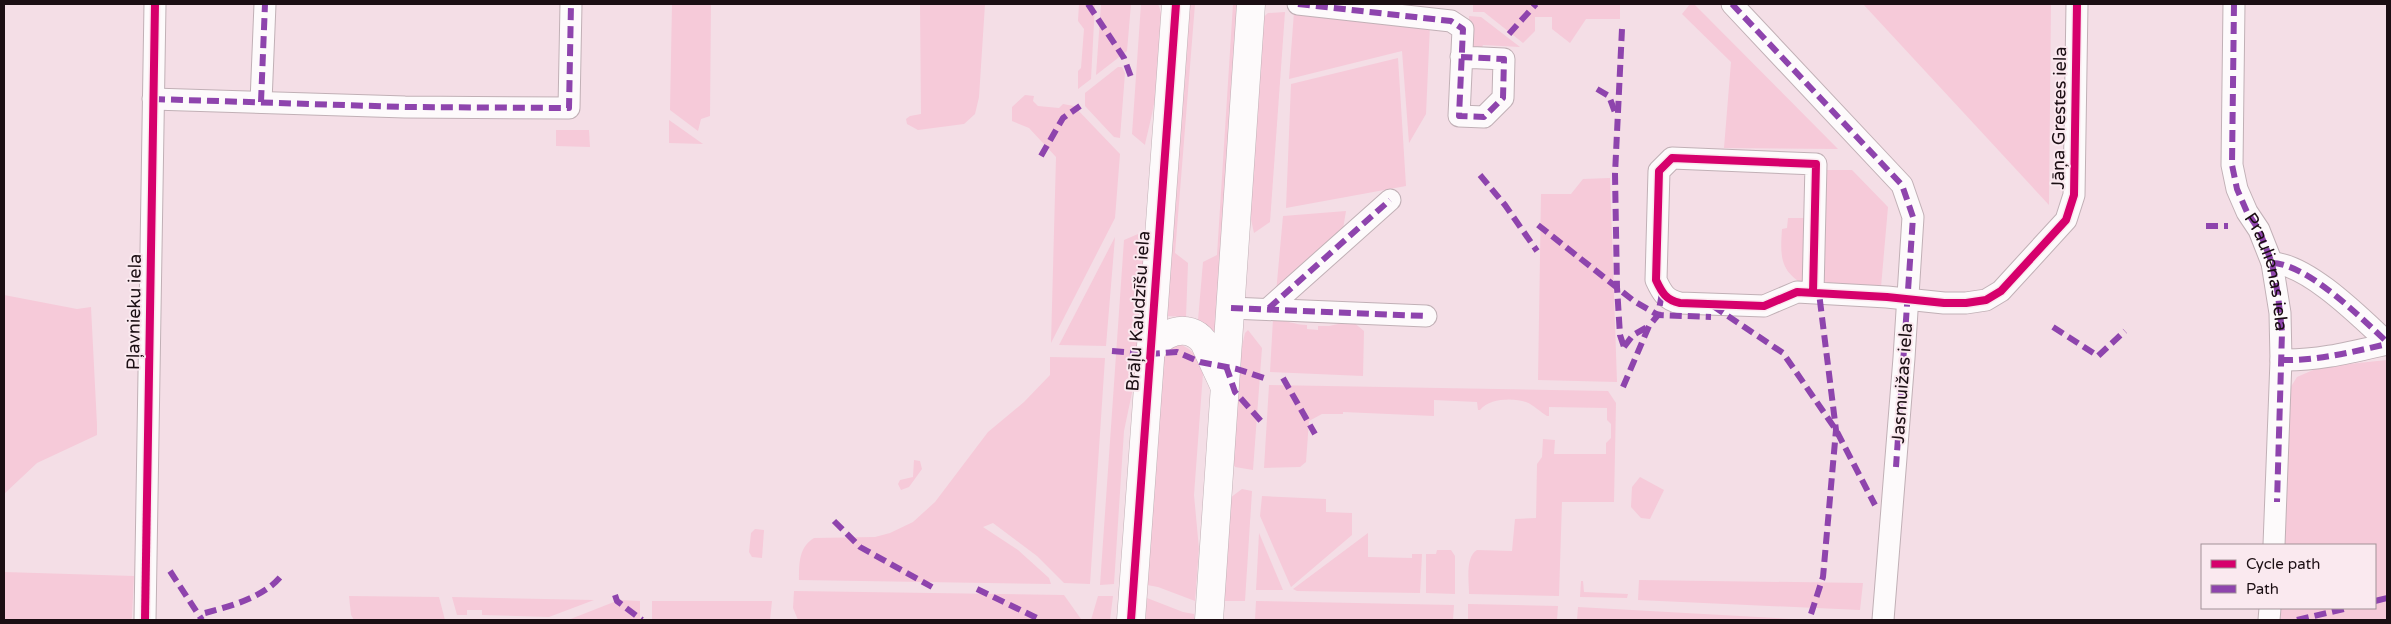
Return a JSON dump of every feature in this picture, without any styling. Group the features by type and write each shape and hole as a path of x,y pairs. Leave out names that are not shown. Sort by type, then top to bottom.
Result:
{"street":[{"name":"Pļavnieku iela","path":"144,620 154,4"},
{"path":"261,102 264,4"},
{"path":"153,99 405,107 569,108 571,4"},
{"name":"Brāļu Kaudzīšu iela","path":"1131,620 1176,4"},
{"path":"1209,620 1251,4"},
{"path":"1298,4 1451,21 1463,29 1461,57"},
{"name":"Jasmuižas iela","path":"1732,4 1902,185 1913,217 1883,620"},
{"name":"Jāņa Grestes iela","path":"1813,293 1816,164 1672,158 1659,171 1656,280 1662,293 1669,301 1764,306 1797,292 1966,303 1986,300 2001,291 2066,220 2074,195 2077,4"},
{"name":"Praulienas iela","path":"2234,4 2232,165 2237,189 2247,212 2259,230 2272,263 2280,313 2281,360 2274,544"},
{"path":"1269,308 1390,200"},
{"path":"2272,263 2281,263 2332,293 2387,343"},
{"path":"1231,308 1269,308 1426,316"},
{"path":"1150,354 1154,343 1173,331 1189,333 1201,338 1224,387"},
{"path":"2281,360 2301,361 2326,357 2387,343"}],"shaded area":[{"path":"672,4 711,4 710,116 701,119 698,131 670,110"},
{"path":"920,4 985,4 979,97 975,114 964,124 918,130 907,124 906,119 910,116 921,114"},
{"path":"1079,4 1095,4 1091,79 1078,89 1078,71 1081,68 1084,29 1078,21"},
{"path":"1101,4 1131,4 1127,51 1096,75"},
{"path":"1141,4 1158,4 1162,17 1163,34 1160,73 1145,145 1132,134"},
{"path":"1188,4 1195,4 1175,253 1188,263 1186,317 1166,316"},
{"path":"1233,4 1239,4 1216,342 1198,320 1203,262 1217,255"},
{"path":"1473,4 1620,4 1620,19 1586,19 1570,43 1552,29 1552,17 1535,17 1535,31 1523,43 1484,12 1473,12"},
{"path":"1690,4 1694,4 1838,149 1724,148 1731,62 1682,14"},
{"path":"1863,4 2051,4 2049,205"},
{"path":"1285,12 1270,222 1254,233 1250,215 1259,21 1268,13"},
{"path":"1294,12 1430,25 1426,114 1409,143 1402,51 1289,79"},
{"path":"1469,16 1481,17 1520,47 1483,45 1481,49 1475,52 1468,44"},
{"path":"1398,58 1406,186 1286,208 1291,84"},
{"path":"1118,67 1122,67 1125,73 1120,138 1114,137 1085,106 1085,93"},
{"path":"1025,95 1034,96 1033,101 1038,106 1059,108 1063,104 1074,106 1120,154 1115,218 1051,343 1056,157 1029,128 1012,121 1012,107"},
{"path":"669,120 703,144 669,143"},
{"path":"556,130 589,130 590,147 556,146"},
{"path":"1823,170 1852,170 1888,207 1881,287 1830,286 1823,280"},
{"path":"1610,178 1617,382 1538,380 1541,194 1571,194 1583,179"},
{"path":"1346,211 1343,229 1276,293 1283,216"},
{"path":"1788,218 1810,218 1808,287 1792,276 1784,263 1781,248 1782,229 1787,228"},
{"path":"1138,234 1141,236 1145,285 1139,359 1124,431 1114,584 1100,585 1124,240"},
{"path":"1115,237 1106,346 1059,345"},
{"path":"4,295 77,309 91,307 97,435 37,463 4,494"},
{"path":"1273,319 1307,325 1307,329 1318,330 1318,326 1329,326 1352,321 1364,331 1363,376 1270,372"},
{"path":"1248,330 1262,348 1253,470 1235,467 1231,461 1237,369 1245,333"},
{"path":"1177,343 1194,354 1200,362 1203,373 1194,495 1199,549 1195,601 1158,587 1147,585 1164,351"},
{"path":"1050,357 1105,358 1090,584 1064,583 1037,556 993,523 983,527 1018,550 1049,578 1051,584 799,580 801,556 805,546 814,538 875,537 890,533 913,522 935,502 988,432 1024,402 1050,375"},
{"path":"2387,360 2387,620 2278,620 2278,609 2376,609 2376,544 2281,544 2287,393 2297,377 2320,367"},
{"path":"1269,385 1608,391 1616,403 1614,502 1562,502 1559,596 1469,594 1468,570 1473,553 1477,550 1512,551 1515,519 1536,518 1537,464 1542,457 1543,439 1555,440 1554,454 1606,454 1606,443 1611,438 1611,424 1607,420 1607,408 1549,407 1549,416 1547,416 1532,405 1521,401 1496,401 1478,410 1477,402 1434,400 1434,416 1343,412 1343,414 1322,414 1309,421 1306,462 1300,467 1264,468"},
{"path":"914,460 920,461 922,469 909,487 901,490 898,484 900,480 913,477"},
{"path":"1640,477 1664,490 1650,519 1641,518 1631,507 1632,487"},
{"path":"1242,489 1252,491 1245,601 1221,601 1230,498"},
{"path":"1262,496 1326,499 1326,512 1352,513 1352,535 1291,587 1260,516"},
{"path":"755,529 764,530 762,558 752,557 749,552 751,533"},
{"path":"1259,533 1283,590 1256,590"},
{"path":"1368,533 1368,557 1412,558 1412,554 1422,554 1420,593 1297,591 1293,589"},
{"path":"1437,550 1451,550 1455,556 1455,594 1426,593 1426,554 1436,554"},
{"path":"4,572 134,576 131,620 4,620"},
{"path":"1639,580 1863,583 1860,610 1638,600"},
{"path":"1581,581 1583,581 1584,592 1628,594 1627,598 1580,597"},
{"path":"794,591 1064,595 1081,619 798,620 793,608"},
{"path":"349,596 439,597 445,620 354,620 351,615"},
{"path":"1098,596 1113,596 1110,620 1091,620"},
{"path":"452,597 594,600 549,617 482,615 482,610 467,610 467,615 457,615"},
{"path":"1147,598 1183,612 1194,614 1194,620 1145,620"},
{"path":"619,600 640,601 640,620 568,620"},
{"path":"652,601 772,601 770,620 652,620"},
{"path":"1256,601 1454,605 1453,620 1255,620"},
{"path":"1468,604 1558,606 1557,620 1468,620"},
{"path":"1578,607 1810,620 1577,620"}],"marked path":[{"path":"261,102 265,4"},
{"path":"153,99 405,107 569,108 571,4"},
{"path":"1088,4 1124,58 1131,77"},
{"path":"1298,4 1451,21 1463,29 1459,116 1484,117 1503,98 1504,59 1461,57"},
{"path":"1509,34 1536,4"},
{"path":"1732,4 1902,185 1913,217 1896,467"},
{"path":"2234,4 2232,165 2237,189 2247,212 2259,230 2272,263 2282,332 2277,502"},
{"path":"1622,29 1615,174 1617,287 1620,335 1624,347"},
{"path":"1597,89 1609,96 1616,115"},
{"path":"1041,156 1063,118 1080,106"},
{"path":"1480,175 1505,205 1537,251"},
{"path":"1269,308 1390,200"},
{"path":"1538,225 1634,301 1658,315 1711,317"},
{"path":"2206,226 2228,226"},
{"path":"2272,263 2302,272 2317,282 2349,307 2387,342"},
{"path":"1623,387 1649,326 1658,315 1662,293"},
{"path":"1811,614 1823,577 1836,430 1819,293"},
{"path":"1713,306 1783,353 1836,430 1875,505"},
{"path":"1231,308 1426,316"},
{"path":"1624,347 1633,335 1649,326"},
{"path":"2053,327 2098,356 2125,331"},
{"path":"2281,360 2348,353 2387,344"},
{"path":"1112,351 1150,354 1177,352 1200,362 1237,369 1264,378"},
{"path":"1226,366 1235,392 1261,421"},
{"path":"1283,378 1315,434"},
{"path":"834,521 860,547 932,587"},
{"path":"170,571 202,620"},
{"path":"205,613 247,600 275,583 282,575"},
{"path":"977,589 1041,620"},
{"path":"615,595 617,601 642,620"},
{"path":"2376,601 2387,598"},
{"path":"2297,620 2344,609"}],"cycle path":[{"path":"145,620 155,4"},
{"path":"1131,620 1176,4"},
{"path":"1813,293 1816,164 1672,158 1659,171 1656,280 1665,295 1675,302 1764,306 1797,292 1887,297 1944,303 1966,303 1986,300 2001,291 2066,220 2074,195 2077,4"}]}
